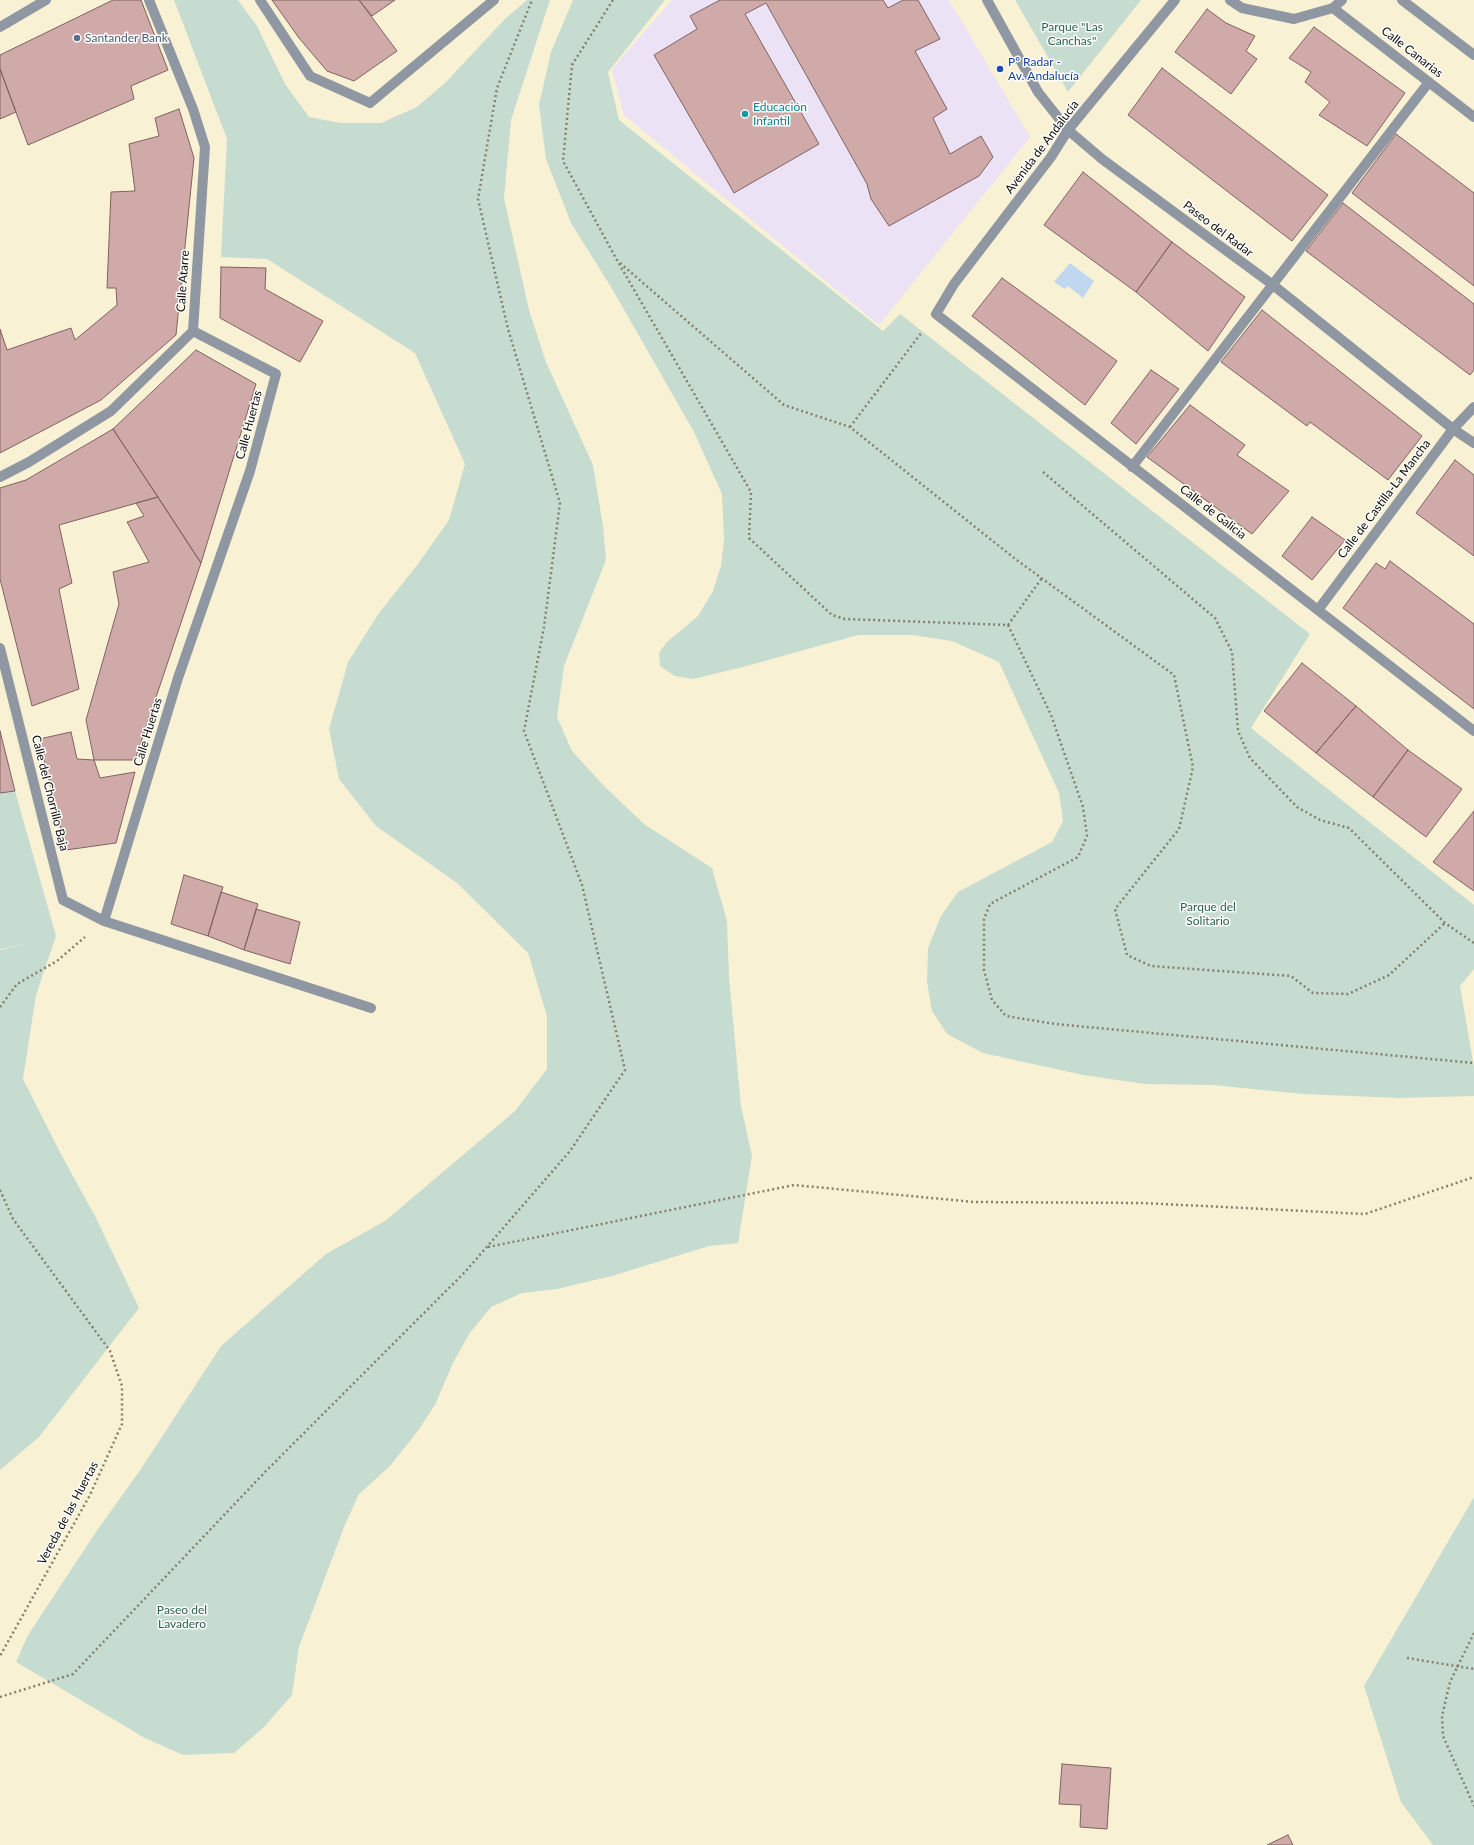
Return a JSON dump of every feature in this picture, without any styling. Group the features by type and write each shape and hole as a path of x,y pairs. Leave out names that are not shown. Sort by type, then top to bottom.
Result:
{"street":[{"path":"0,26 46,0"},
{"name":"Calle Atarre","path":"149,0 193,109 205,147 193,331"},
{"path":"260,0 310,76 370,103 494,0"},
{"name":"Paseo del Radar","path":"986,0 1038,92 1068,130 1102,159 1273,285 1453,429 1474,443"},
{"name":"Avenida de Andalucía","path":"936,314 954,284 1050,157 1068,130 1175,0"},
{"path":"1230,0 1242,8 1294,19 1333,8 1342,0"},
{"path":"1402,0 1474,55"},
{"name":"Calle Canarias","path":"1333,8 1474,117"},
{"path":"1132,467 1429,82"},
{"name":"Calle de Galicia","path":"936,314 1474,731"},
{"path":"0,477 30,462 111,411 193,331"},
{"name":"Calle Huertas","path":"104,921 178,678 250,471 276,374 193,331"},
{"name":"Calle de Castilla-La Mancha","path":"1318,610 1453,429 1474,407"},
{"name":"Calle del Chorrillo Baja","path":"0,648 63,900 104,921"},
{"path":"104,921 370,1008"}],"path":[{"path":"0,1697 73,1674 266,1471 465,1272 570,1151 625,1070 582,884 524,731 544,628 560,502 508,329 478,199 496,88 532,0"},
{"path":"613,0 572,65 564,161 618,262 751,492 749,538 832,615 845,619 1008,625"},
{"path":"618,262 784,405 850,427 1042,578 1174,675 1193,767 1178,829 1115,909 1127,954 1151,966 1291,976 1313,993 1348,994 1389,975 1445,923"},
{"path":"850,427 936,314"},
{"path":"1043,472 1215,618 1232,652 1238,731 1250,758 1297,806 1320,820 1349,828 1445,923 1474,944"},
{"path":"1008,625 1042,578"},
{"path":"1008,625 1051,715 1083,807 1087,836 1078,857 990,904 984,919 984,970 992,1000 1006,1016 1063,1025 1474,1063"},
{"path":"0,1007 17,984 57,961 104,921"},
{"path":"487,1247 794,1185 974,1202 1143,1203 1365,1214 1474,1177"},
{"name":"Vereda de las Huertas","path":"0,1190 13,1219 110,1351 122,1386 122,1424 90,1495 0,1656"},
{"path":"1474,1633 1450,1682 1442,1716 1443,1736 1474,1806"},
{"path":"1407,1658 1474,1669"}],"shaded area":[{"path":"672,0 949,0 1030,137 879,325 624,115 612,69"}],"green space":[{"name":"Paseo del Lavadero","path":"174,0 238,0 257,26 285,84 309,117 341,123 381,123 417,107 445,83 505,19 527,0 550,0 511,120 504,198 529,310 546,362 593,465 603,526 606,560 564,666 557,717 572,751 604,786 644,824 712,868 727,921 729,977 741,1106 752,1156 738,1243 709,1246 612,1276 557,1289 522,1293 491,1307 469,1334 453,1363 435,1405 417,1432 390,1466 359,1494 344,1527 299,1647 292,1695 264,1727 234,1753 183,1755 145,1738 16,1662 28,1635 98,1529 141,1469 221,1346 326,1254 385,1221 515,1111 547,1069 547,1016 528,953 457,883 376,826 339,779 329,729 348,662 379,613 418,564 449,520 465,464 415,353 267,259 221,257 227,139"},
{"name":"Parque del Solitario","path":"573,0 665,0 608,72 619,120 883,331 900,314 1310,634 1251,728 1474,905 1474,969 1460,986 1474,1068 1474,1096 1399,1098 1303,1094 1213,1085 1145,1084 1083,1075 983,1053 947,1034 932,1011 927,982 928,948 941,916 958,892 1052,842 1063,821 1059,793 999,662 952,641 912,635 858,635 743,667 693,679 675,676 660,666 659,653 667,642 698,616 713,591 721,566 724,540 722,494 694,432 611,287 571,223 546,159 539,105 551,52"},
{"name":"Parque \"Las Canchas\"","path":"1015,0 1141,0 1068,92"},
{"path":"15,791 56,936 36,995 23,1079 62,1156 96,1218 139,1308 39,1437 0,1470 0,950 26,944 0,949 0,793"},
{"path":"1474,1497 1474,1845 1433,1845 1401,1802 1364,1686"}],"water":[{"path":"1070,263 1094,281 1083,298 1068,286 1065,289 1054,282"}],"building":[{"path":"113,0 141,0 168,70 131,86 134,99 28,145 0,69 0,55"},
{"path":"272,0 359,0 397,51 354,81 327,71 299,38"},
{"path":"359,0 395,0 372,16"},
{"name":"Educación Infantil","path":"720,0 883,0 888,8 903,0 918,0 940,39 915,51 947,109 933,118 950,154 981,136 993,157 979,176 889,226 871,199 867,184 766,3 745,14 819,144 734,193 654,55 697,29 690,16"},
{"path":"1207,9 1226,23 1255,36 1246,51 1257,59 1231,94 1175,52"},
{"path":"1314,27 1405,93 1367,146 1319,115 1330,102 1305,82 1311,72 1289,58"},
{"path":"1162,68 1328,195 1292,241 1128,115"},
{"path":"0,69 16,112 0,119"},
{"path":"179,109 194,158 176,335 101,400 0,453 0,329 7,350 71,328 75,340 117,305 116,288 107,288 111,192 135,191 129,144 159,136 155,118"},
{"path":"1396,134 1474,193 1474,286 1352,193"},
{"path":"1083,172 1172,242 1136,292 1044,225"},
{"path":"1343,203 1474,304 1474,370 1470,375 1306,251"},
{"path":"1172,242 1245,297 1208,351 1136,292"},
{"path":"221,267 266,268 265,289 323,321 300,362 220,318"},
{"path":"1002,278 1117,361 1085,405 972,316"},
{"path":"1262,310 1422,436 1388,480 1310,422 1307,426 1221,362"},
{"path":"196,350 256,384 201,563 113,429"},
{"path":"1151,370 1179,389 1136,444 1111,423"},
{"path":"1190,405 1245,445 1237,455 1289,491 1252,534 1147,457"},
{"path":"113,429 158,497 59,525 72,583 59,589 79,689 32,706 0,579 0,488 26,480"},
{"path":"1455,460 1474,475 1474,556 1416,513"},
{"path":"158,497 201,563 135,760 94,760 86,720 119,604 113,572 149,562 127,522 144,516 136,503"},
{"path":"1312,517 1345,540 1312,580 1282,556"},
{"path":"1390,561 1474,624 1474,709 1343,608 1376,563 1385,569"},
{"path":"1302,663 1356,706 1316,753 1264,711"},
{"path":"1356,706 1408,750 1373,797 1316,753"},
{"path":"0,731 15,791 0,793"},
{"path":"71,732 77,759 94,760 100,778 135,772 116,843 66,850 39,739"},
{"path":"1408,750 1462,789 1426,837 1373,797"},
{"path":"1474,811 1474,891 1433,862"},
{"path":"184,875 223,887 208,936 171,924"},
{"path":"221,892 258,904 244,950 208,936"},
{"path":"256,909 300,922 290,964 244,950"},
{"path":"1062,1764 1111,1768 1107,1829 1080,1827 1081,1805 1059,1804"},
{"path":"1288,1835 1293,1845 1267,1845"}],"place":[{"name":"Santander Bank","path":"77,38"},
{"name":"Pº Radar - Av. Andalucía","path":"1000,69"},
{"name":"Educación Infantil","path":"745,114"}]}
